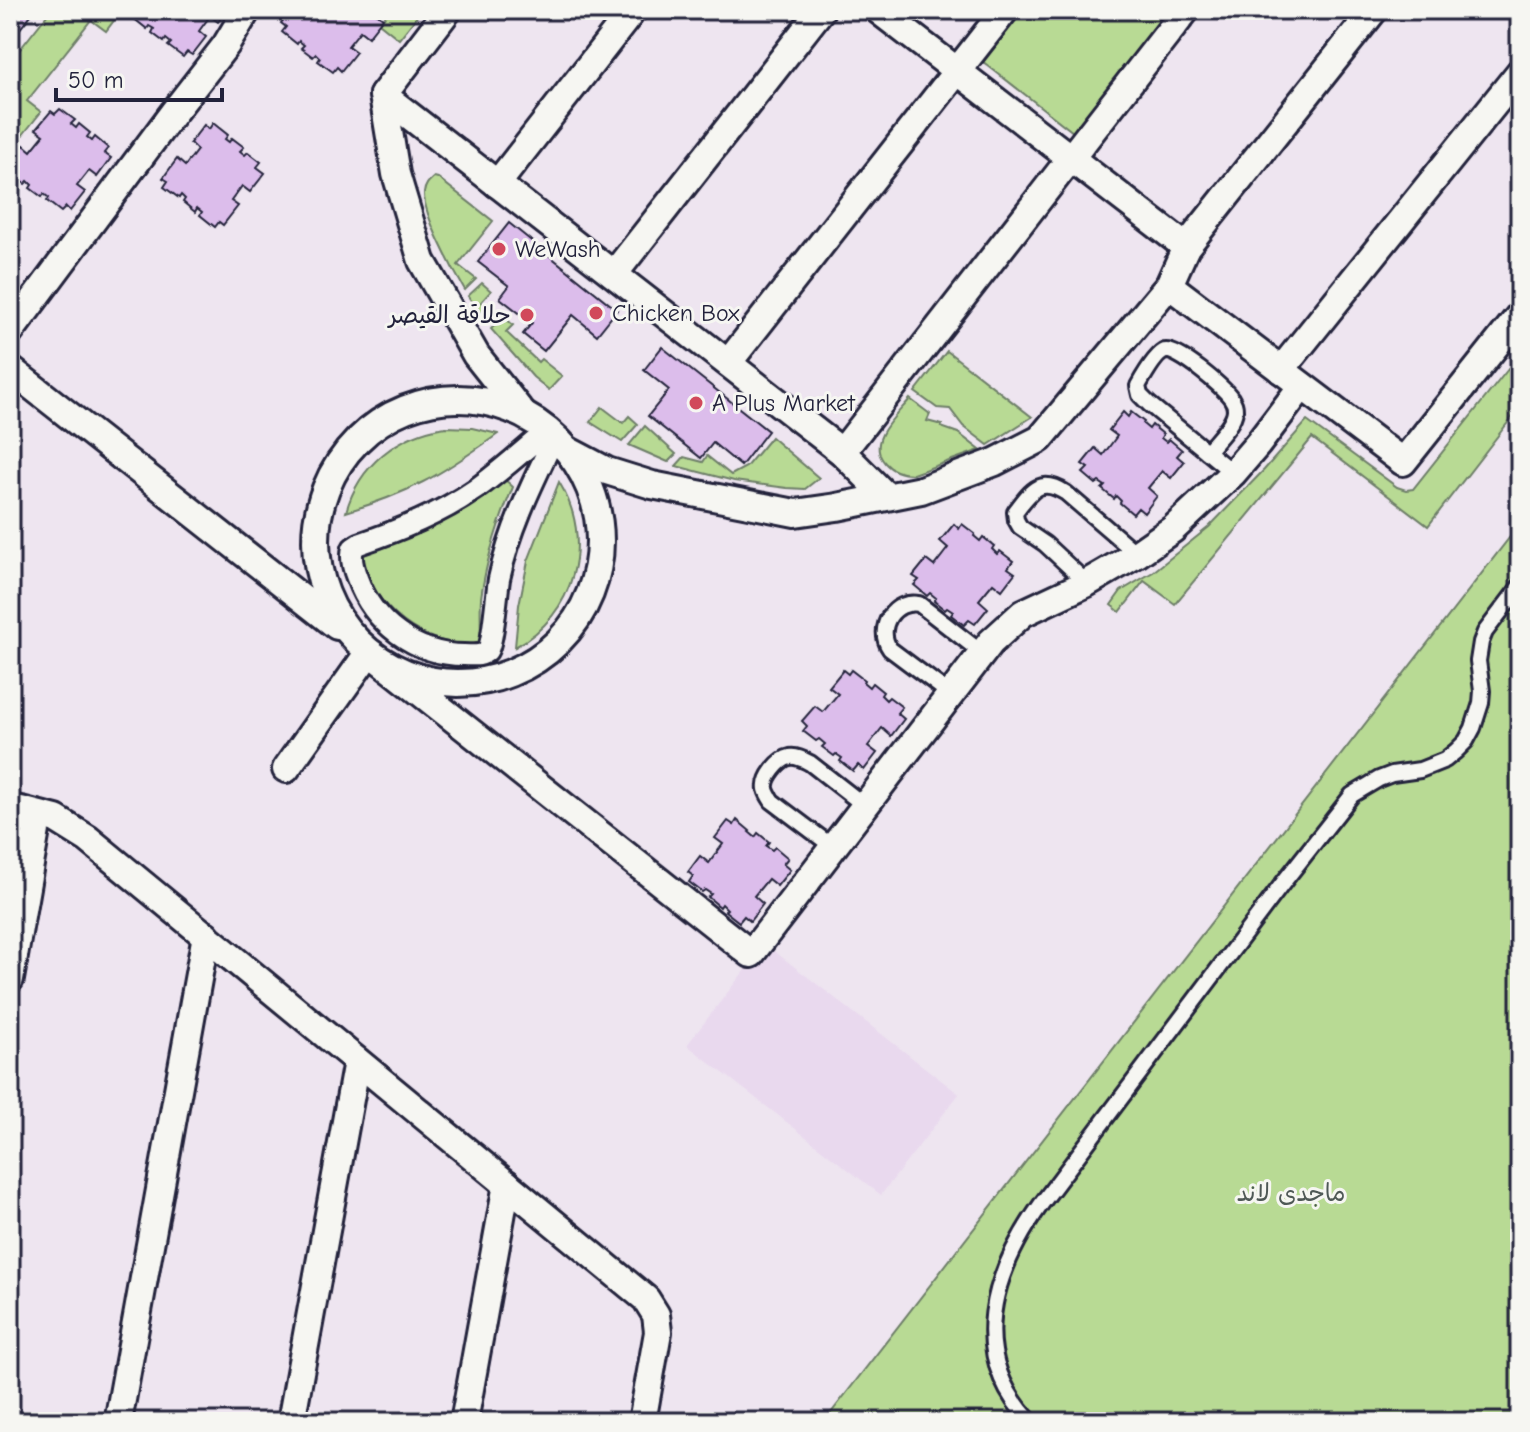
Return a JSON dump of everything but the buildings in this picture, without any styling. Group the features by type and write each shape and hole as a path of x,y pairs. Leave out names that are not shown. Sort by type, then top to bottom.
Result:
{"street":[{"path":"10,332 226,45 247,10"},
{"path":"448,10 383,95 396,174 422,261 480,363 479,378 471,391 456,399"},
{"path":"497,184 633,10"},
{"path":"614,274 821,10"},
{"path":"878,10 1186,247"},
{"path":"728,363 1005,10"},
{"path":"842,452 1186,10"},
{"path":"597,508 599,492 609,481 624,477 795,513 837,507 921,490 995,462 1040,439 1169,285 1186,247 1374,10"},
{"path":"1281,370 1520,72"},
{"path":"383,95 842,452 886,496"},
{"path":"1169,285 1403,462 1520,315"},
{"path":"476,355 523,414"},
{"path":"10,369 751,954 991,642 1023,613 1087,583 1173,529 1233,473 1302,386"},
{"path":"557,439 585,476 599,523 600,553 591,591 566,633 536,659 510,673 491,679 451,683 413,676 370,652 347,631 326,594 320,574 316,553 319,511 325,490 346,454 377,424 395,414 415,405 456,399 495,403 523,414 607,471 631,479"},
{"path":"557,439 528,491 507,548 497,593 491,645 487,651 474,655 445,654 418,645 394,631 375,611 360,588 351,560 353,548 426,518 557,439"},
{"path":"286,769 370,652"},
{"path":"15,809 56,819 73,828 640,1293 652,1306 658,1332 642,1422"},
{"path":"10,979 36,830 33,822 15,809"},
{"path":"118,1422 206,935"},
{"path":"291,1422 357,1061"},
{"path":"464,1422 507,1184"}],"lane":[{"path":"1207,452 1235,414 1234,404 1229,395 1184,358 1166,351 1158,356 1138,386 1140,395 1149,404 1207,452 1233,473"},
{"path":"1087,583 1045,544 1020,527 1016,520 1015,512 1035,489 1055,486 1066,493 1137,554"},
{"path":"1031,1422 1019,1409 1001,1379 992,1338 992,1313 996,1297 1020,1237 1042,1203 1352,795 1379,779 1420,770 1445,760 1466,741 1481,703 1478,661 1481,642 1485,632 1520,586"},
{"path":"950,694 890,649 884,641 883,630 888,620 900,606 908,602 919,604 982,653"},
{"path":"833,847 772,801 766,791 766,782 772,772 783,760 792,757 802,759 865,806"}],"shaded area":[{"path":"765,944 959,1094 881,1195 687,1045"}],"green space":[{"path":"51,10 122,10 106,31 91,20 27,101 41,112 10,151 10,62"},
{"path":"390,10 422,10 399,39 379,23"},
{"path":"1022,10 1168,10 1073,132 982,61"},
{"path":"434,177 493,221 458,265 476,279 465,290 428,215 424,193 428,182"},
{"path":"482,283 491,291 481,302 497,314 488,323 468,296"},
{"path":"503,316 513,325 506,332 538,362 541,359 562,376 549,390 533,377 491,329"},
{"path":"947,351 1032,417 988,445 963,426 950,409 937,408 915,392"},
{"path":"1520,354 1520,407 1428,526 1312,438 1175,604 1144,581 1120,612 1111,605 1121,591 1153,572 1209,527 1307,421 1397,487 1413,489"},
{"path":"910,399 930,414 927,421 958,433 980,450 913,474 891,468 880,455 881,437"},
{"path":"602,407 623,423 629,416 638,424 622,442 590,422"},
{"path":"645,426 676,454 668,462 629,445"},
{"path":"446,427 472,428 498,434 423,482 346,512 360,480 383,454 412,437"},
{"path":"771,437 819,478 805,489 787,488 734,481 676,466 684,457 703,462 707,456 731,475 746,467"},
{"path":"502,477 513,487 486,569 481,598 481,644 439,640 404,622 376,592 360,554"},
{"path":"559,482 570,504 576,528 577,551 573,574 565,596 552,616 536,633 515,647 528,561"},
{"name":"ماجدی لاند","path":"1520,524 1520,1422 824,1422"}],"place":[{"name":"WeWash","path":"499,249"},
{"name":"Chicken Box","path":"596,313"},
{"name":"حلاقة القيصر","path":"527,315"},
{"name":"A Plus Market","path":"696,403"}]}
